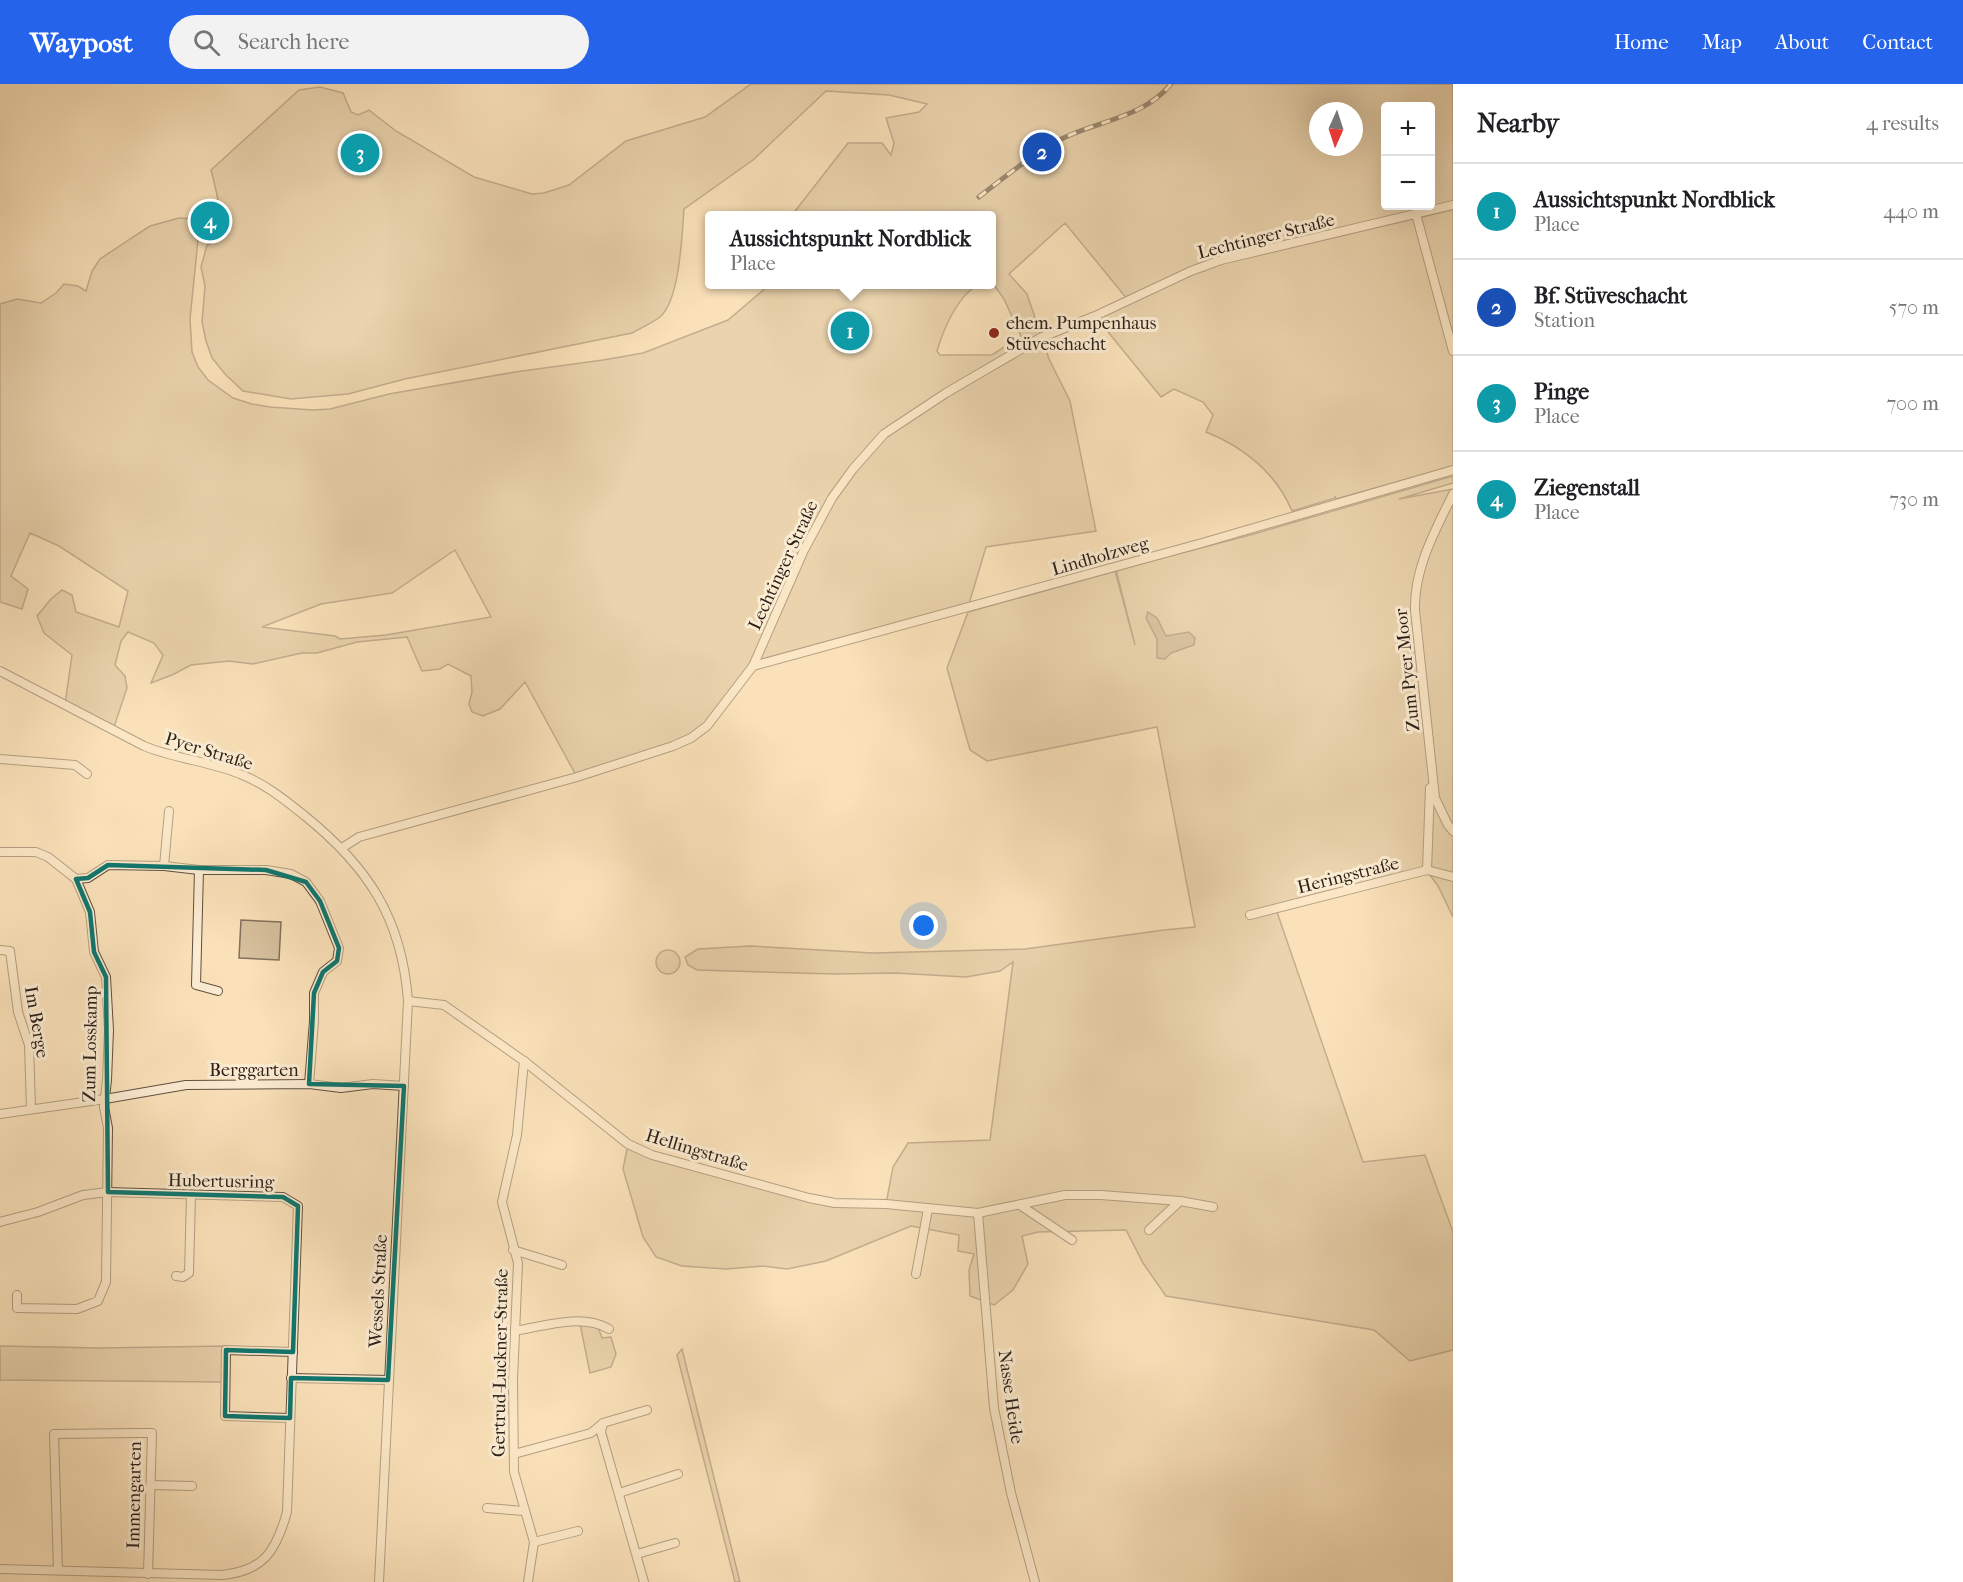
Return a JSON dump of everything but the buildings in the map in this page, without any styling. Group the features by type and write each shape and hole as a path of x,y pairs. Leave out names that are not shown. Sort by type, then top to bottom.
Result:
{"street":[{"name":"Lechtinger Straße","path":"342,848 359,837 577,777 674,746 691,738 707,726 753,666 813,533 832,498 853,469 884,434 946,393 1040,338 1221,260 1453,205"},
{"path":"1416,214 1453,351"},
{"name":"Lindholzweg","path":"753,666 1202,543 1453,470"},
{"name":"Zum Pyer Moor","path":"1453,494 1427,550 1414,591 1435,798 1453,831"},
{"name":"Pyer Straße","path":"0,671 153,749 240,773 284,799 342,848 358,866 384,905 400,948 406,974 408,1001"},
{"path":"0,759 75,765 87,774"},
{"name":"Zum Pyer Moor","path":"1427,870 1429,794 1432,778"},
{"path":"164,866 169,811"},
{"name":"Zum Losskamp","path":"0,852 36,852 48,857 76,879 90,912 94,952 106,977 109,1030 104,1107 108,1128 106,1282 98,1301 77,1309 17,1308 17,1294"},
{"path":"76,879 88,878 108,865 164,866 199,870 267,870 291,874 306,882 321,902 339,948 337,961 323,972 314,993 309,1084"},
{"path":"199,870 196,985 218,991"},
{"name":"Heringstraße","path":"1251,915 1427,870 1453,877"},
{"name":"Im Berge","path":"0,950 10,951 18,1012 29,1045 31,1108"},
{"name":"Hellingstraße","path":"408,1001 444,1005 524,1061 628,1144 652,1155 809,1198 835,1203 886,1204 978,1213 1065,1195 1180,1202 1213,1207"},
{"name":"Wessels Straße","path":"379,1582 408,1001"},
{"name":"Gertrud-Luckner-Straße","path":"524,1061 517,1135 502,1202 518,1263 514,1331 514,1472 534,1542 528,1582"},
{"name":"Berggarten","path":"0,1114 186,1085 309,1084 341,1088 373,1084 404,1086"},
{"name":"Hubertusring","path":"0,1222 38,1212 83,1195 108,1192 283,1197 298,1206 287,1512 277,1543 261,1563 248,1571 222,1575 0,1569"},
{"path":"176,1276 183,1277 189,1273 191,1196"},
{"path":"1149,1230 1180,1202"},
{"path":"1020,1205 1072,1240"},
{"path":"916,1274 928,1209"},
{"name":"Nasse Heide","path":"978,1213 994,1408 1011,1493 1035,1582"},
{"name":"Gertrud-Luckner-Straße","path":"513,1250 562,1265"},
{"path":"514,1331 578,1321 599,1322 609,1329"},
{"path":"290,1418 225,1416 226,1350 293,1352"},
{"path":"291,1378 388,1380"},
{"path":"514,1454 591,1434 603,1423 647,1410"},
{"path":"603,1423 601,1432 644,1582"},
{"name":"Immengarten","path":"58,1570 54,1434 152,1433 148,1574"},
{"path":"619,1493 678,1474"},
{"path":"151,1485 192,1486"},
{"path":"487,1508 524,1511"},
{"path":"534,1542 578,1531"},
{"path":"637,1554 675,1543"}],"highlighted area":[{"path":"108,865 266,870 306,882 320,901 339,948 337,961 323,972 314,993 309,1084 404,1086 388,1380 291,1378 290,1418 225,1416 226,1350 293,1352 298,1206 283,1197 108,1192 106,977 94,952 90,912 76,879 88,878"}],"shaded area":[{"path":"751,84 1453,84 1453,466 1336,499 1335,496 1335,498 1292,511 1268,473 1233,445 1206,432 1213,415 1203,402 1174,389 1161,397 1095,316 1128,300 1065,223 1009,274 1027,294 1049,359 1070,401 1096,531 986,547 969,604 753,666 723,707 691,738 577,777 525,682 500,709 483,716 472,712 469,704 472,692 471,676 448,664 440,669 422,671 407,637 357,642 317,653 302,653 253,664 229,661 191,665 151,683 163,655 154,643 128,632 121,641 115,665 125,676 127,688 113,730 65,704 72,655 44,633 37,616 62,590 72,595 76,612 119,627 128,591 59,546 30,533 11,576 28,589 22,609 0,602 0,304 17,299 41,303 56,293 64,284 78,286 86,291 92,271 100,259 150,226 179,218 194,219 199,230 190,319 192,352 198,367 208,380 233,398 270,407 330,409 389,394 643,353 728,320 765,289 972,289 957,306 943,333 937,351 940,355 992,355 1021,336 1004,299 996,288 996,211 795,211 848,143 882,143 891,155 894,143 886,118 919,112 927,104 889,95 826,91 753,160 684,209 679,266 667,309 660,317 632,333 405,379 348,394 291,399 243,391 212,358 202,322 205,286 201,267 207,245 215,241 220,227 219,206 211,170 299,90 320,87 343,93 351,112 358,115 369,110 396,131 474,177 532,194 544,193 569,185 626,141 705,117","holes":["455,550 491,617 386,635 340,639 335,636 262,627 321,604 392,593"]},
{"path":"1453,476 1453,483 1399,499 1453,489 1453,917 1438,886 1427,871 1276,909 1363,1162 1425,1155 1453,1232 1453,1350 1410,1361 1374,1330 1166,1296 1143,1263 1126,1230 1038,1232 1022,1236 1028,1264 1013,1290 994,1305 970,1296 969,1270 974,1254 958,1251 959,1235 911,1226 826,1261 787,1269 763,1266 726,1269 682,1266 656,1257 643,1237 623,1169 628,1144 809,1198 886,1204 893,1167 908,1143 990,1140 1013,962 1000,971 966,977 895,973 835,974 697,970 688,965 685,957 698,949 751,946 873,953 1025,949 1195,927 1157,727 987,761 970,750 947,668 968,612 1115,571 1135,645 1116,570 1254,534"},
{"path":"1148,612 1157,618 1166,636 1189,632 1195,638 1194,645 1171,653 1165,659 1157,658 1157,639 1146,618"},
{"path":"241,920 281,922 279,960 239,958"},
{"path":"668,950 677,953 680,962 677,971 668,974 659,971 656,962 659,953"},
{"path":"580,1324 598,1327 602,1338 611,1337 616,1354 611,1367 590,1373"},
{"path":"0,1346 101,1348 225,1346 223,1382 0,1380"},
{"path":"682,1349 740,1582 735,1582 677,1355"}],"railway":[{"path":"979,197 1047,147 1070,135 1137,110 1150,103 1171,84"}],"place":[{"name":"Bf. Stüveschacht","path":"1042,152"},
{"name":"Pinge","path":"360,153"},
{"name":"Ziegenstall","path":"210,221"},
{"name":"Aussichtspunkt Nordblick","path":"850,331"},
{"name":"ehem. Pumpenhaus Stüveschacht","path":"994,333"}]}
